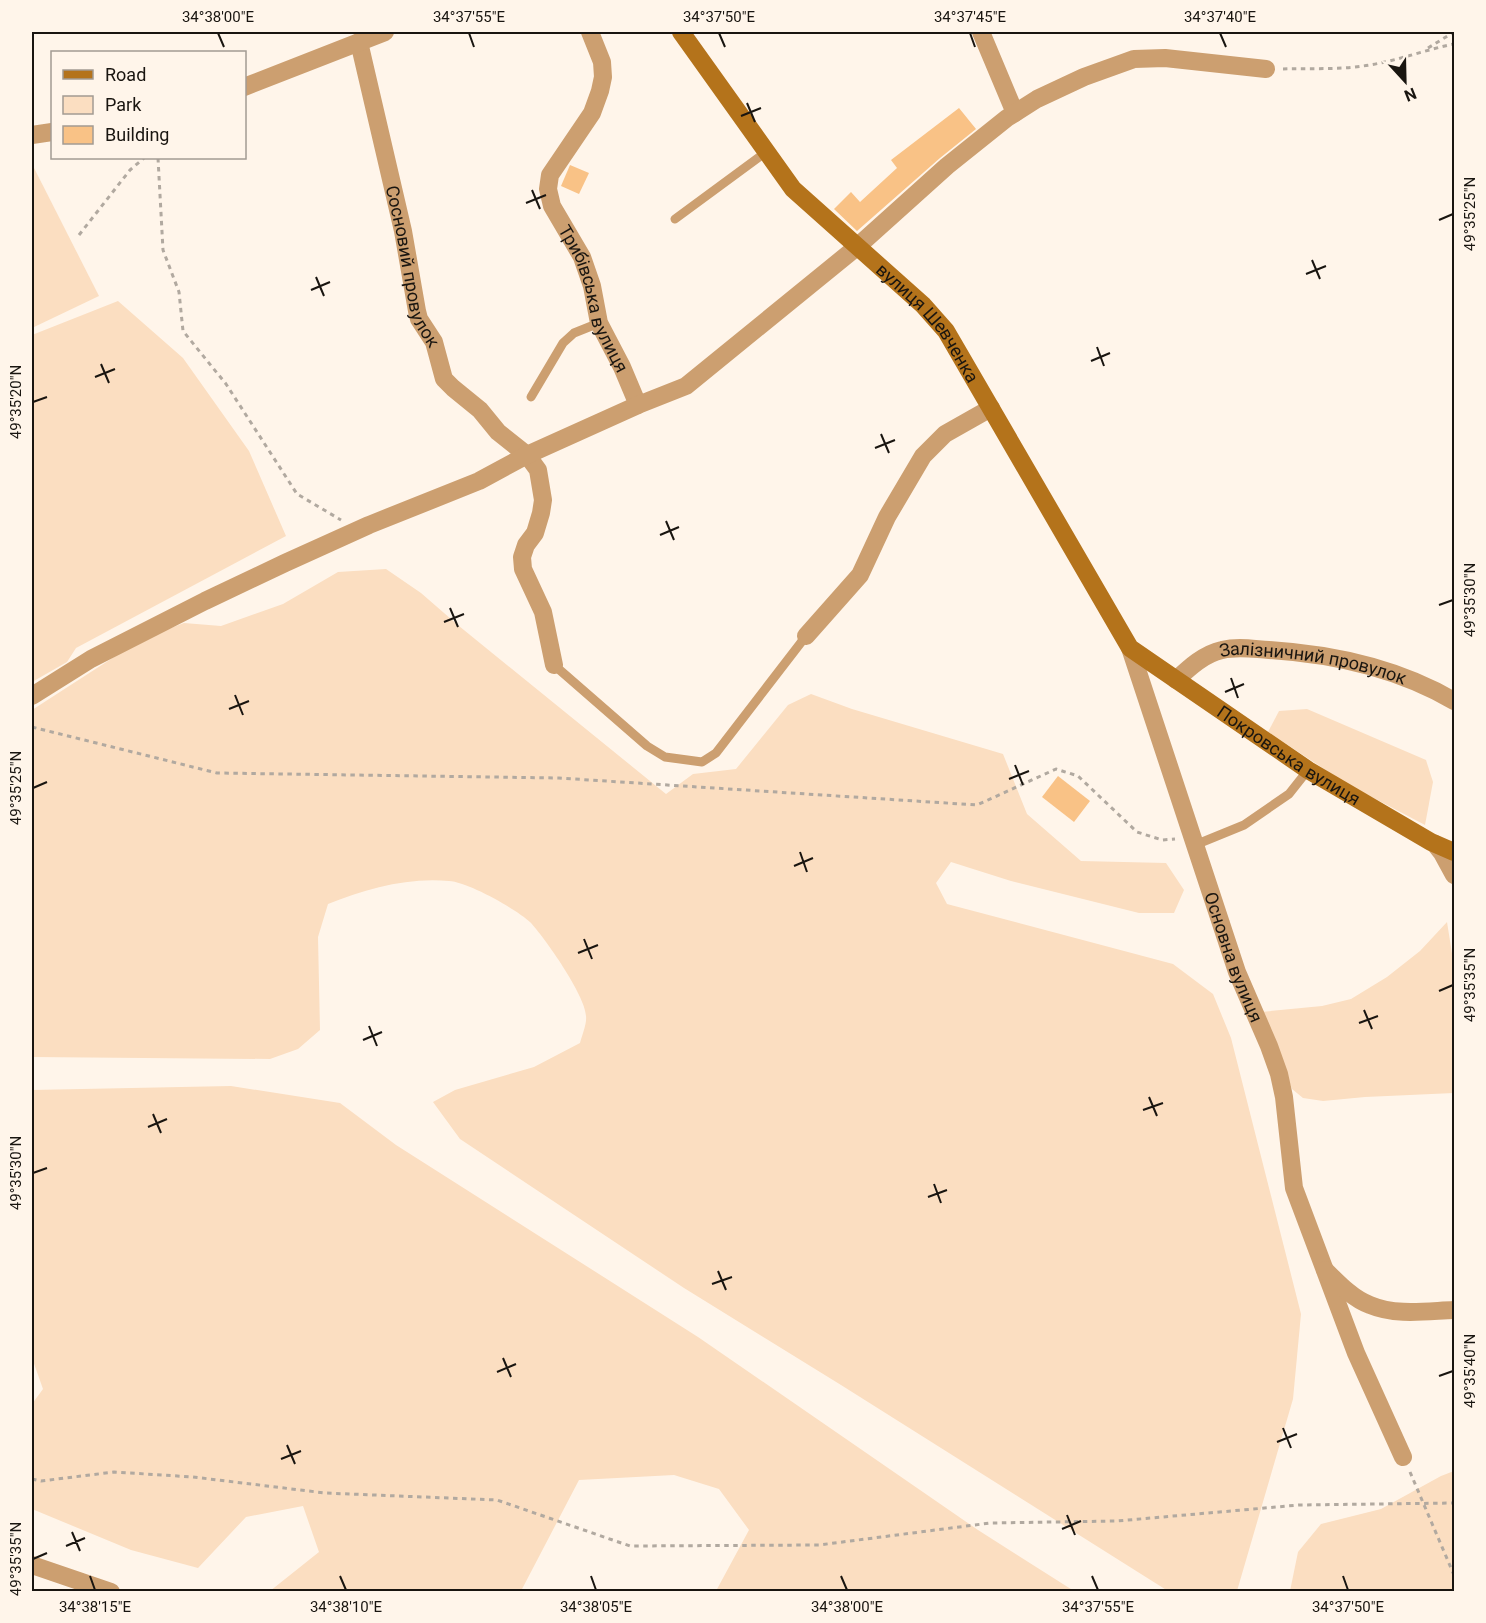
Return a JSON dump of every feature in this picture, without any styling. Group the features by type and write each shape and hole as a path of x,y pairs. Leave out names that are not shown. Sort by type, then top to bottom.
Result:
{"street":[{"path":"246,86 385,32"},
{"name":"Трибівська вулиця","path":"590,32 602,62 603,77 600,92 592,113 550,175 549,189 552,206 582,257 592,286 599,323 638,405"},
{"name":"вулиця Шевченка","path":"681,32 793,189 923,305 946,331 1130,648"},
{"path":"981,32 1015,113"},
{"name":"Сосновий провулок","path":"359,42 403,231 419,319 434,342 444,379 480,410 498,432 527,455"},
{"path":"32,696 91,659 205,601 358,530 479,481 527,455 686,386 858,246 947,166 1015,113 1037,99 1134,58 1165,58 1266,69"},
{"path":"32,135 51,132"},
{"path":"806,636 860,575 887,517 923,456 945,434 991,408"},
{"path":"527,455 538,471 543,500 535,533 526,545 522,557 523,569 543,612 554,665"},
{"name":"Покровська вулиця","path":"1130,648 1308,770 1435,844 1455,852"},
{"name":"Основна вулиця","path":"1130,648 1237,972 1279,1074 1284,1097 1294,1188 1341,1316 1403,1457"},
{"name":"Залізничний провулок","path":"1176,680 1191,666 1221,650 1240,648 1298,651 1368,667 1431,687 1455,701"},
{"path":"1435,844 1455,875"},
{"name":"Основна вулиця","path":"1323,1268 1339,1284 1367,1304 1395,1311 1455,1310"},
{"path":"32,1565 111,1592"}],"lane":[{"path":"675,219 766,152"},
{"path":"531,397 562,343 574,333 599,323"},
{"path":"554,665 647,746 664,757 702,762 716,753 806,636"},
{"path":"1194,841 1244,825 1289,794 1308,770"},
{"path":"1341,1316 1349,1306 1367,1304"}],"path":[{"path":"1425,50 1455,32"},
{"path":"1266,69 1361,67 1455,44"},
{"path":"79,235 130,170 143,159"},
{"path":"158,159 163,250 179,292 183,332 226,384 297,494 358,530"},
{"path":"32,727 217,772 559,778 977,805 1056,769 1078,776 1137,832 1162,840 1194,841"},
{"path":"1403,1457 1455,1575"},
{"path":"32,1479 40,1481 114,1472 193,1476 325,1493 497,1500 630,1546 819,1545 990,1523 1117,1521 1299,1505 1455,1503"}],"green space":[{"path":"32,164 99,296 32,328"},
{"path":"118,301 183,358 249,451 286,536 76,648 67,662 32,682 32,335"},
{"path":"386,569 421,593 666,794 693,774 736,769 788,705 811,694 852,709 1003,754 1027,814 1081,861 1166,863 1184,890 1174,913 1139,913 1011,881 951,862 936,883 947,904 1173,964 1213,994 1231,1038 1301,1314 1293,1399 1237,1591 1168,1591 684,1288 460,1139 433,1102 455,1090 534,1067 580,1043 586,1019 584,1007 572,981 530,922 514,910 468,886 433,880 402,883 372,889 328,904 318,937 320,1030 298,1049 270,1059 32,1057 32,710 142,639 184,623 221,626 283,604 338,572"},
{"path":"1307,709 1426,760 1433,782 1425,825 1347,784 1268,732 1279,711"},
{"path":"1447,922 1454,966 1454,1093 1323,1101 1303,1098 1292,1089 1261,1012 1322,1006 1351,999 1387,977 1420,951"},
{"path":"231,1086 340,1103 396,1145 698,1337 978,1530 1074,1591 716,1591 749,1530 719,1489 674,1475 579,1480 521,1591 270,1591 319,1552 303,1506 246,1517 198,1568 131,1550 32,1509 32,1404 43,1389 32,1358 32,1090"},
{"path":"1454,1471 1454,1591 1290,1591 1298,1552 1321,1524 1381,1509"}],"building":[{"path":"959,108 976,129 857,231 834,209 851,192 860,202 897,168 891,160"},
{"path":"570,165 589,173 579,194 561,186"},
{"path":"1058,776 1090,801 1074,822 1042,797"}]}
